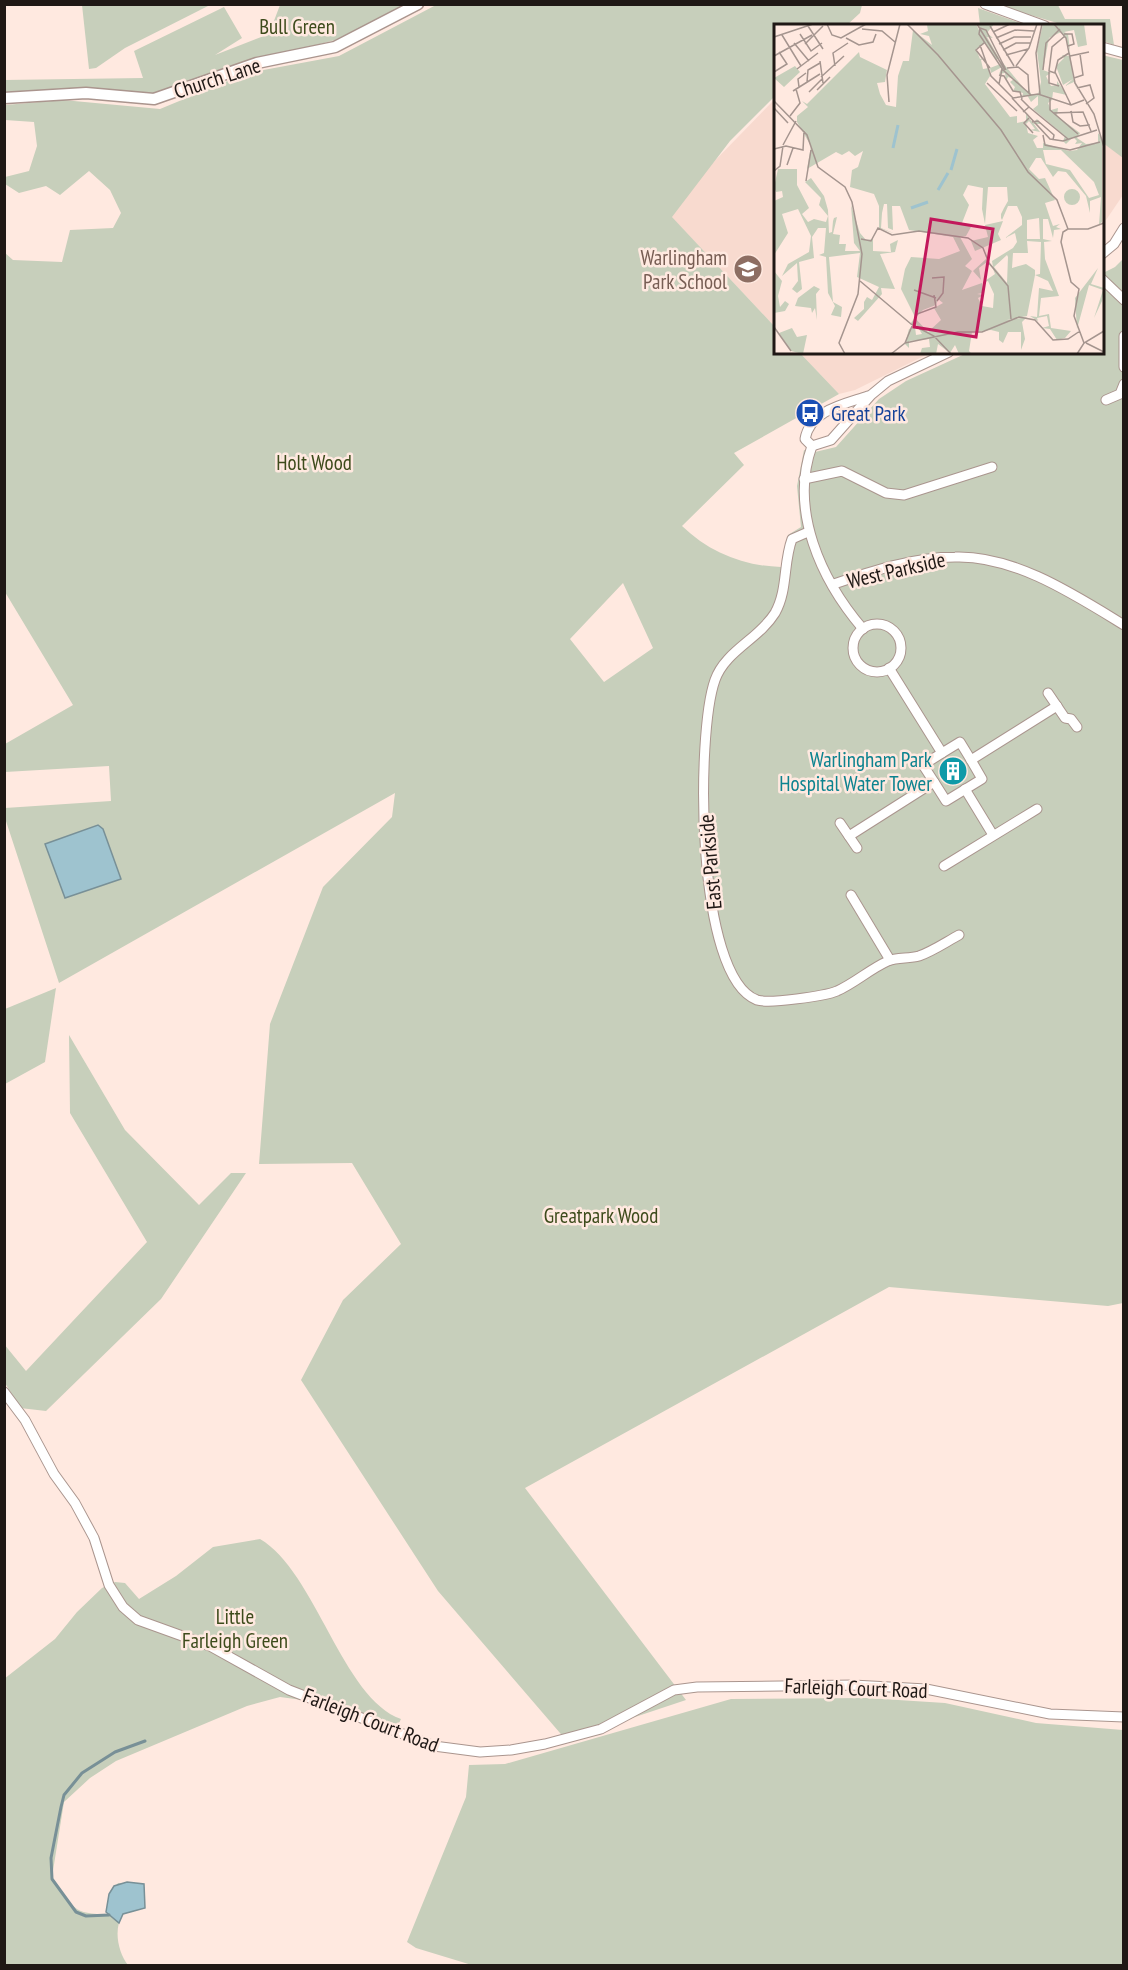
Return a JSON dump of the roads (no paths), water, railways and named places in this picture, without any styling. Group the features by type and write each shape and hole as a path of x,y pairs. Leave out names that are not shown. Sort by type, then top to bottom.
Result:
{"street":[{"name":"Church Lane","path":"4,98 86,93 154,99 257,63 335,47 418,4"},
{"path":"985,4 1039,24"},
{"path":"1104,48 1124,53"},
{"path":"1104,252 1114,244 1124,228"},
{"path":"1104,281 1124,300"},
{"path":"1124,336 1124,367"},
{"path":"812,446 831,440 871,395 888,381 945,354"},
{"path":"1106,400 1122,396 1124,384"},
{"path":"812,446 805,439 807,429 827,410 871,395"},
{"path":"812,446 804,479 803,507 808,532 818,558 863,629"},
{"path":"804,479 842,471 886,493 903,495 992,467"},
{"name":"East Parkside","path":"808,532 792,539 787,552 783,593 775,613 762,630 727,660 716,677 709,699 703,770 708,891 720,942 734,980 756,1000 770,1002 835,992 890,960 921,955 959,935"},
{"name":"West Parkside","path":"834,584 871,571 900,565 954,557 982,559 1006,565 1070,591 1124,625"},
{"path":"874,624 882,624 896,633 901,648 900,656 889,668 875,671 868,669 857,660 855,638 863,629 874,624"},
{"path":"889,668 942,753"},
{"path":"1048,693 1065,718 1071,719 1077,727"},
{"path":"971,760 1057,706"},
{"path":"960,742 982,779 946,801 923,765 942,753 960,742"},
{"path":"849,836 933,782"},
{"path":"965,789 993,835"},
{"path":"944,866 1037,809"},
{"path":"840,823 857,848"},
{"path":"851,895 890,960"},
{"name":"Farleigh Court Road","path":"4,1392 25,1420 54,1474 75,1503 94,1538 109,1585 123,1607 138,1620 210,1646 289,1690 434,1746 455,1751 480,1752 511,1750 545,1744 601,1729 674,1690 697,1687 853,1684 926,1689 1050,1714 1124,1717"}],"water":[{"path":"98,825 103,829 121,879 65,898 45,844"},
{"path":"127,1882 144,1884 145,1908 123,1914 119,1923 106,1912 109,1894 114,1886"}],"waterway":[{"path":"109,1915 86,1916 76,1912 52,1879 51,1858 61,1807 64,1795 82,1773 115,1752 145,1741"}],"place":[{"name":"Warlingham Park School","path":"748,269"},
{"name":"Great Park","path":"810,413"},
{"name":"Warlingham Park Hospital Water Tower","path":"953,771"}],"park label":[{"name":"Bull Green","path":"297,26"},
{"name":"Holt Wood","path":"314,462"},
{"name":"Greatpark Wood","path":"601,1215"},
{"name":"Little Farleigh Green","path":"235,1628"}]}
